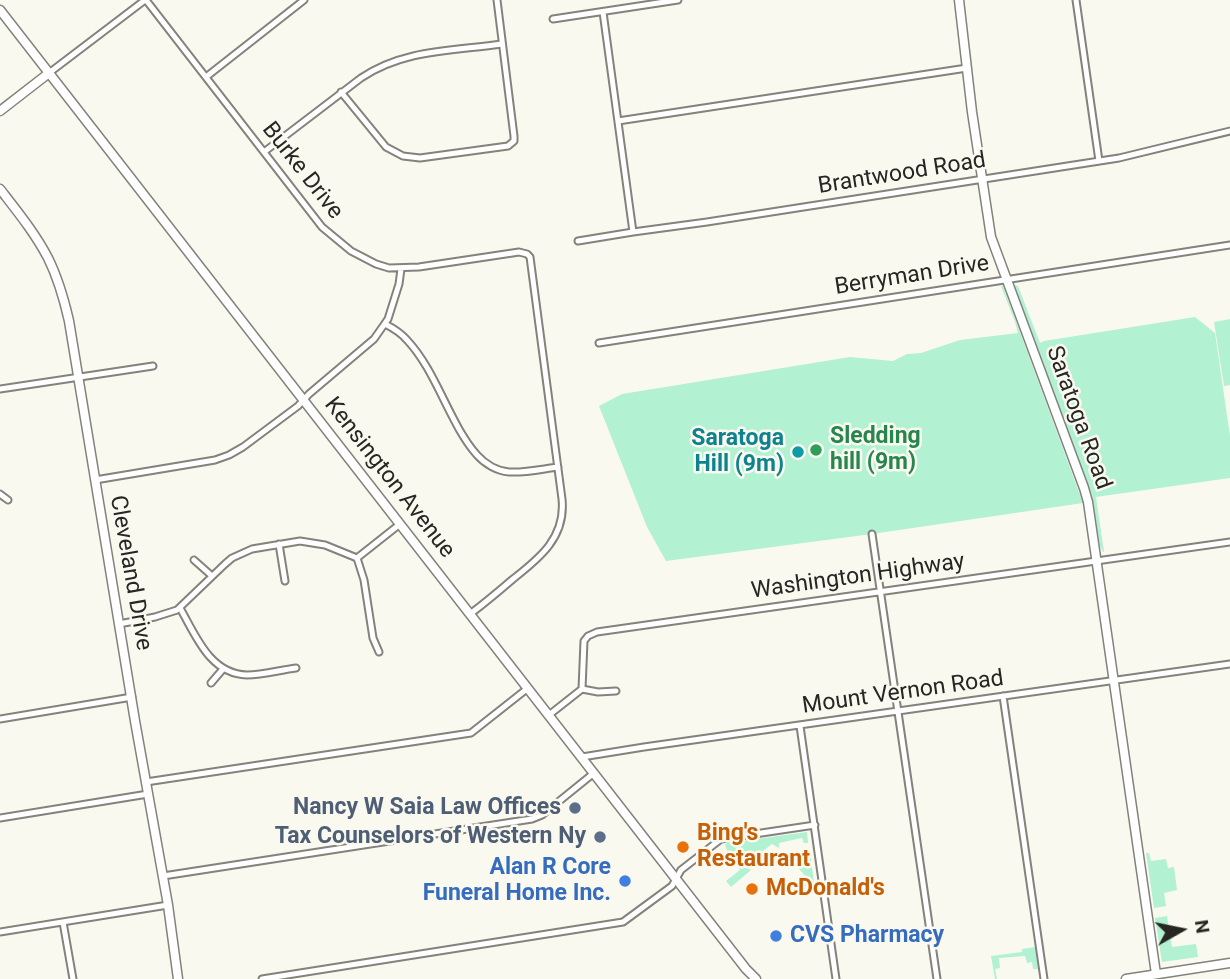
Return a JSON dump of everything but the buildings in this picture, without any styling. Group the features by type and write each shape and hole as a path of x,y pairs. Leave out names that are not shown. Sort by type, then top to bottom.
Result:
{"street":[{"path":"0,111 146,0"},
{"name":"Burke Drive","path":"146,0 322,227 340,244 376,264 401,269 519,252 527,254 531,262 558,467"},
{"path":"206,76 304,0"},
{"path":"341,92 386,147 403,156 420,158 512,144 514,136 497,0"},
{"path":"553,19 678,0"},
{"name":"Saratoga Road","path":"959,0 981,179 991,237 1088,502 1157,977"},
{"path":"1076,0 1099,161"},
{"name":"Kensington Avenue","path":"0,10 756,979"},
{"path":"603,12 633,232"},
{"path":"264,152 374,69 400,58 502,44"},
{"path":"618,121 967,68"},
{"name":"Brantwood Road","path":"578,242 1099,161 1139,154 1230,131"},
{"name":"Cleveland Drive","path":"0,189 46,253 57,277 69,321 168,905 178,979"},
{"name":"Berryman Drive","path":"599,343 1230,245"},
{"path":"95,480 221,458 243,447 298,407 368,345 385,324 394,301 401,269"},
{"path":"385,324 407,340 418,355 464,435 485,462 509,472 558,467 563,505 561,523 555,539 545,553 470,614"},
{"path":"0,389 153,366"},
{"path":"0,494 8,500"},
{"path":"357,558 400,524"},
{"path":"872,534 937,979"},
{"path":"119,624 155,617 180,608 232,558 245,551 300,541 317,542 357,558"},
{"name":"Washington Highway","path":"582,689 582,649 584,641 593,633 1230,542"},
{"path":"279,544 285,581"},
{"path":"357,558 364,580 373,638 379,652"},
{"path":"194,560 212,576"},
{"path":"180,608 207,654 223,669 245,675 296,668"},
{"name":"Mount Vernon Road","path":"582,757 1230,664"},
{"path":"211,683 223,669"},
{"path":"146,782 471,733 528,688"},
{"path":"549,715 582,689 600,693 616,691"},
{"path":"1003,696 1044,979"},
{"path":"0,719 132,697"},
{"path":"800,726 836,979"},
{"path":"163,876 532,819 594,773"},
{"path":"0,818 148,794"},
{"path":"262,979 624,922 672,886 681,870 724,838 815,825"},
{"path":"0,932 168,905"},
{"path":"63,922 73,979"},
{"path":"1126,979 1157,977 1230,963"},
{"path":"747,969 748,979"}],"green space":[{"path":"1015,285 1018,286 1040,343 1195,317 1215,333 1230,436 1230,478 1096,497 1103,552 1092,495"},
{"path":"1001,286 1083,503 666,561 647,527 599,406 622,394 850,357 893,361 907,354 921,353 960,340 1018,333"},
{"path":"1230,319 1230,385 1224,386 1214,322"},
{"path":"807,832 808,843 804,843 802,838 779,843 779,848 772,844 745,865 751,870 731,887 726,881 740,870 727,850 727,843"},
{"path":"806,852 810,853 814,882 812,885 799,887 795,881 799,882 805,876 788,856 799,854 800,860 807,858"},
{"path":"1146,853 1149,853 1151,861 1166,859 1168,868 1174,867 1177,890 1164,893 1166,906 1154,908"},
{"path":"1167,916 1172,947 1196,944 1198,957 1162,962 1155,918"},
{"path":"1035,947 1038,969 1033,969 1032,962 1027,963 1025,956 999,958 1000,968 995,969 995,979 991,956 1022,952 1022,949"}],"place":[{"name":"Sledding hill (9m)","path":"816,450"},
{"name":"Saratoga Hill (9m)","path":"798,452"},
{"name":"Nancy W Saia Law Offices","path":"575,808"},
{"name":"Tax Counselors of Western Ny","path":"600,837"},
{"name":"Bing's Restaurant","path":"683,847"},
{"name":"Alan R Core Funeral Home Inc.","path":"625,881"},
{"name":"McDonald's","path":"752,889"},
{"name":"CVS Pharmacy","path":"776,936"}]}
